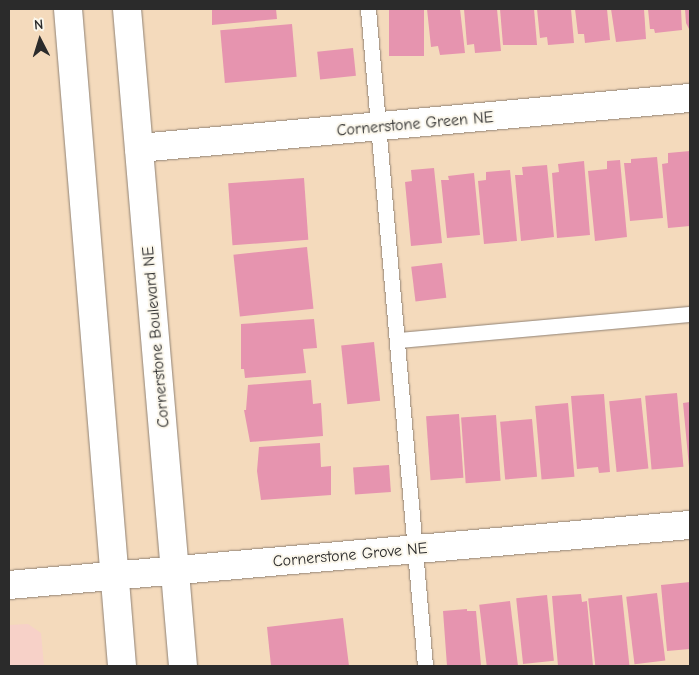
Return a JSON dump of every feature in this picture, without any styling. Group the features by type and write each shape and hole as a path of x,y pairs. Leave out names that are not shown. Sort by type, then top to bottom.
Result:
{"street":[{"path":"68,9 122,666"},
{"name":"Cornerstone Boulevard NE","path":"127,9 183,666"},
{"name":"Cornerstone Green NE","path":"139,148 690,98"},
{"name":"Cornerstone Grove NE","path":"9,585 690,524"}],"lane":[{"path":"368,9 425,666"},
{"path":"398,340 690,314"}],"shaded area":[{"path":"28,624 41,633 44,666 9,666 9,625"}],"building":[{"path":"212,9 276,9 277,19 212,25"},
{"path":"389,9 424,9 424,56 389,56"},
{"path":"427,9 460,9 465,53 440,55 438,46 431,47"},
{"path":"464,9 497,9 501,51 475,53 474,44 467,45"},
{"path":"500,9 534,9 537,45 503,45"},
{"path":"537,9 571,9 574,43 548,45 547,37 540,38"},
{"path":"575,9 607,9 610,40 585,43 584,34 578,34"},
{"path":"611,9 644,9 646,39 616,42"},
{"path":"648,9 681,9 682,30 655,33 654,29 650,29"},
{"path":"685,9 690,9 690,31 686,23"},
{"path":"292,24 297,77 225,83 220,30"},
{"path":"353,48 356,76 320,80 317,52"},
{"path":"690,151 690,226 668,228 662,164 668,163 668,153"},
{"path":"657,157 663,218 630,221 624,163 631,163 631,159"},
{"path":"620,160 627,237 595,241 588,171 607,169 607,161"},
{"path":"584,161 590,235 557,238 552,173 559,172 558,164"},
{"path":"547,165 554,237 521,241 515,175 523,175 522,167"},
{"path":"434,168 442,243 411,246 405,182 412,181 411,170"},
{"path":"510,170 517,241 484,244 478,181 486,180 486,172"},
{"path":"474,173 480,235 447,238 441,180 449,180 448,176"},
{"path":"304,178 308,240 233,245 228,183"},
{"path":"307,247 313,309 240,316 233,255"},
{"path":"442,263 446,298 415,302 411,267"},
{"path":"314,319 317,348 303,349 306,373 245,378 244,369 241,369 241,324"},
{"path":"374,342 380,401 347,404 341,345"},
{"path":"311,380 313,404 321,403 323,436 250,442 244,410 246,410 248,385"},
{"path":"677,393 683,467 652,470 645,396"},
{"path":"604,394 610,472 599,473 598,467 577,469 571,396"},
{"path":"641,398 648,469 617,472 609,401"},
{"path":"690,402 690,467 689,467 683,403"},
{"path":"568,403 574,477 542,480 535,406"},
{"path":"459,414 463,478 431,480 426,416"},
{"path":"496,415 501,481 466,483 461,417"},
{"path":"532,419 537,477 505,480 500,422"},
{"path":"320,443 321,467 331,466 331,495 261,500 257,471 259,447"},
{"path":"389,465 391,492 355,494 353,468"},
{"path":"690,582 690,649 667,651 661,585"},
{"path":"657,593 665,660 635,664 626,597"},
{"path":"581,594 582,602 587,601 593,666 558,666 552,596"},
{"path":"547,595 554,661 523,664 516,598"},
{"path":"622,595 629,666 595,666 588,599"},
{"path":"510,601 518,666 487,666 479,605"},
{"path":"467,609 467,611 476,611 481,665 447,666 443,611"},
{"path":"343,618 349,666 271,666 267,627"}]}
